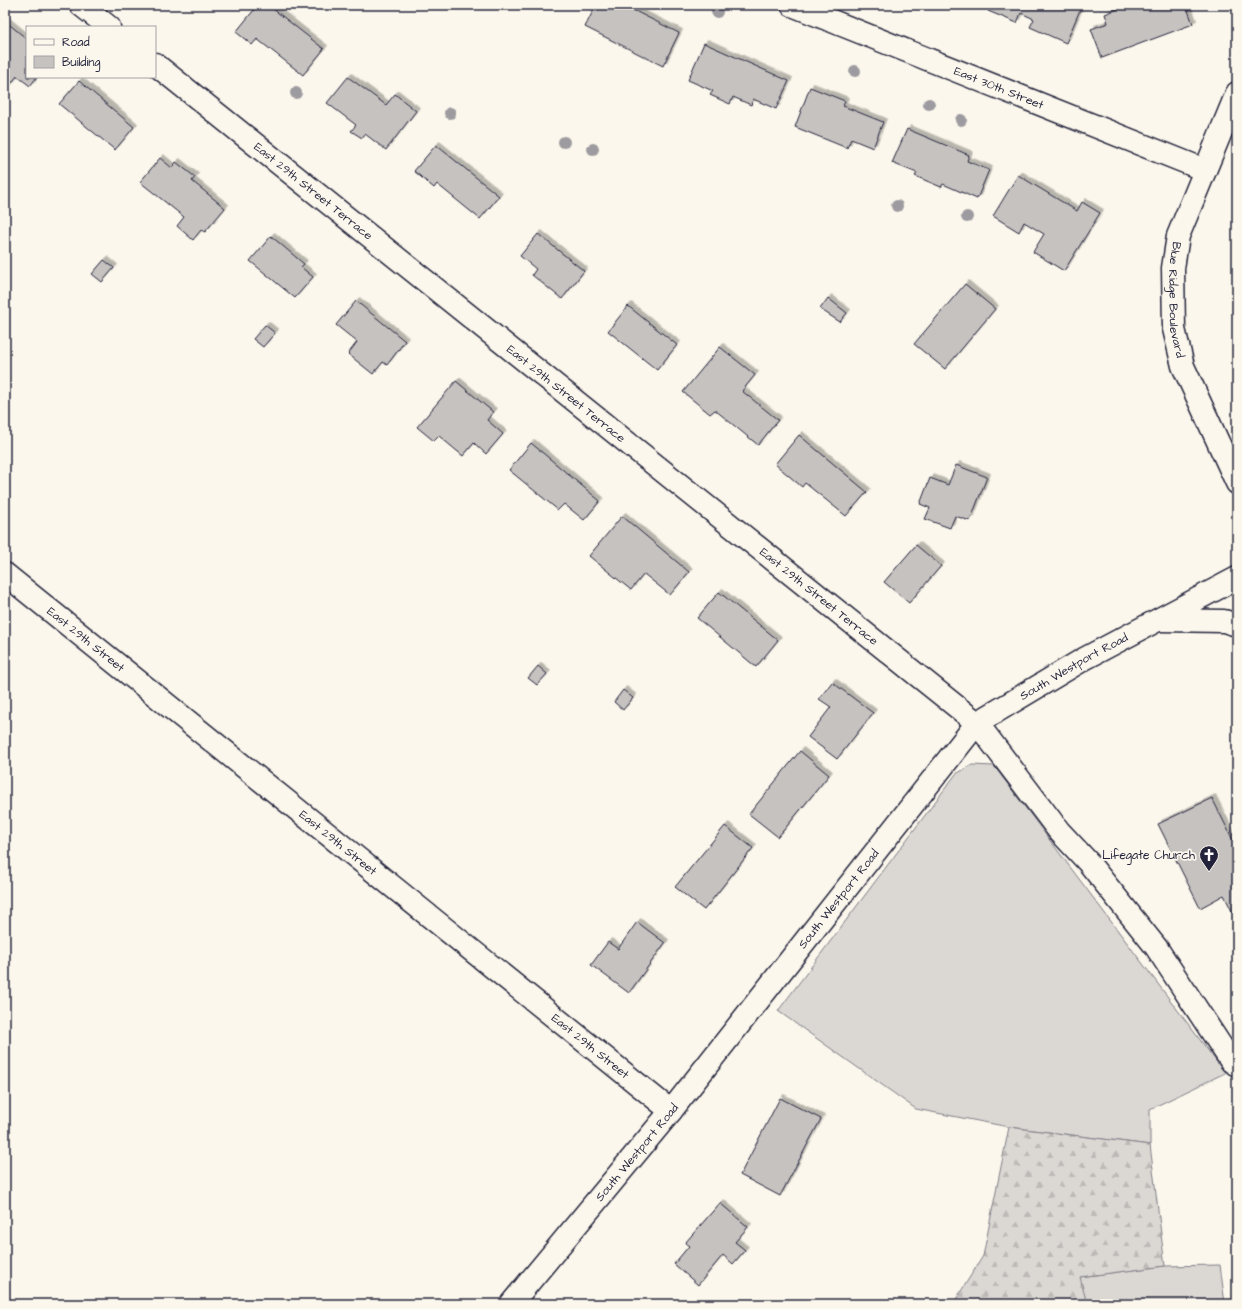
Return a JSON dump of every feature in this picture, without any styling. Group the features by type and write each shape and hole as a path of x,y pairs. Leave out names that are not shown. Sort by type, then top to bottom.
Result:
{"street":[{"path":"81,5 108,26"},
{"name":"East 30th Street","path":"792,5 1205,170"},
{"name":"East 29th Street Terrace","path":"156,65 977,723 1059,831 1088,862 1156,947 1231,1061 1237,1065"},
{"name":"Blue Ridge Boulevard","path":"1237,93 1178,236 1173,268 1174,329 1183,366 1237,483"},
{"name":"East 29th Street","path":"5,574 671,1111"},
{"name":"South Westport Road","path":"511,1304 671,1111 977,723 1084,659 1237,578"},
{"path":"1158,620 1224,621 1237,625"}],"green space":[{"path":"972,765 994,766 1225,1073 1150,1109 1150,1145 1009,1127 916,1109 778,1011 956,774"},
{"path":"1009,1127 1150,1145 1165,1266 1080,1277 1087,1304 953,1304 983,1256"},
{"path":"1220,1265 1225,1304 1087,1304 1079,1277 1164,1266"}],"building":[{"path":"258,5 268,5 324,49 303,75 257,39 252,45 236,32"},
{"path":"596,5 623,5 679,33 663,66 585,27"},
{"path":"990,5 1082,5 1066,43 1030,27 1034,19 1021,13 1017,23 988,11"},
{"path":"1128,5 1186,5 1193,24 1102,58 1091,29 1108,23 1105,14"},
{"path":"5,21 26,38 26,78 36,78 30,86 17,76 8,88 5,86"},
{"path":"704,43 789,81 776,109 753,99 751,105 733,97 730,104 710,95 713,91 688,80"},
{"path":"348,77 386,105 395,94 416,111 386,150 365,134 362,138 351,131 356,125 327,103"},
{"path":"79,81 134,127 115,150 59,104"},
{"path":"810,87 845,101 843,106 883,122 873,148 851,139 847,148 795,127"},
{"path":"907,129 969,155 967,161 989,170 977,199 943,184 941,187 915,176 917,173 892,163"},
{"path":"436,145 499,196 480,219 437,184 434,188 414,171"},
{"path":"160,158 172,168 176,162 195,177 192,181 225,208 205,232 201,230 193,240 177,226 184,217 140,182"},
{"path":"1018,175 1077,211 1082,202 1100,213 1064,271 1033,252 1044,234 1024,222 1019,232 993,216"},
{"path":"538,234 584,271 562,299 532,275 536,269 520,256"},
{"path":"271,236 304,264 301,267 313,277 295,298 250,261"},
{"path":"104,260 114,268 102,282 92,274"},
{"path":"965,284 995,309 945,369 914,344"},
{"path":"828,298 847,313 840,322 820,309"},
{"path":"356,301 405,341 387,365 383,362 373,374 348,354 357,342 336,325"},
{"path":"628,306 677,345 657,370 608,331"},
{"path":"265,325 275,333 263,347 253,339"},
{"path":"720,347 755,375 742,391 778,420 758,445 715,410 710,414 683,392"},
{"path":"456,381 493,412 487,420 503,434 486,454 474,443 463,456 439,436 434,441 417,427"},
{"path":"799,435 867,492 846,516 805,483 802,487 775,464"},
{"path":"531,443 600,501 584,520 564,504 558,510 509,470"},
{"path":"956,465 987,477 970,521 955,516 950,528 925,519 930,508 920,504 930,478 948,485"},
{"path":"622,516 689,572 670,595 644,574 631,590 589,556"},
{"path":"916,545 941,566 909,603 884,582"},
{"path":"719,592 778,640 756,667 697,618"},
{"path":"538,666 547,674 537,685 528,678"},
{"path":"832,682 873,713 837,759 808,737 831,707 819,699"},
{"path":"623,690 633,698 623,710 614,702"},
{"path":"800,751 829,775 778,837 749,814"},
{"name":"Lifegate Church","path":"1212,798 1237,848 1237,921 1224,895 1200,908 1158,824"},
{"path":"725,826 753,848 704,910 675,887"},
{"path":"637,922 665,943 629,993 591,965 608,942 618,949"},
{"path":"780,1098 821,1119 780,1196 740,1175"},
{"path":"720,1203 748,1227 735,1242 745,1250 733,1264 723,1255 698,1285 674,1264 689,1246 685,1243"}],"place":[{"name":"Lifegate Church","path":"1209,872"}]}
